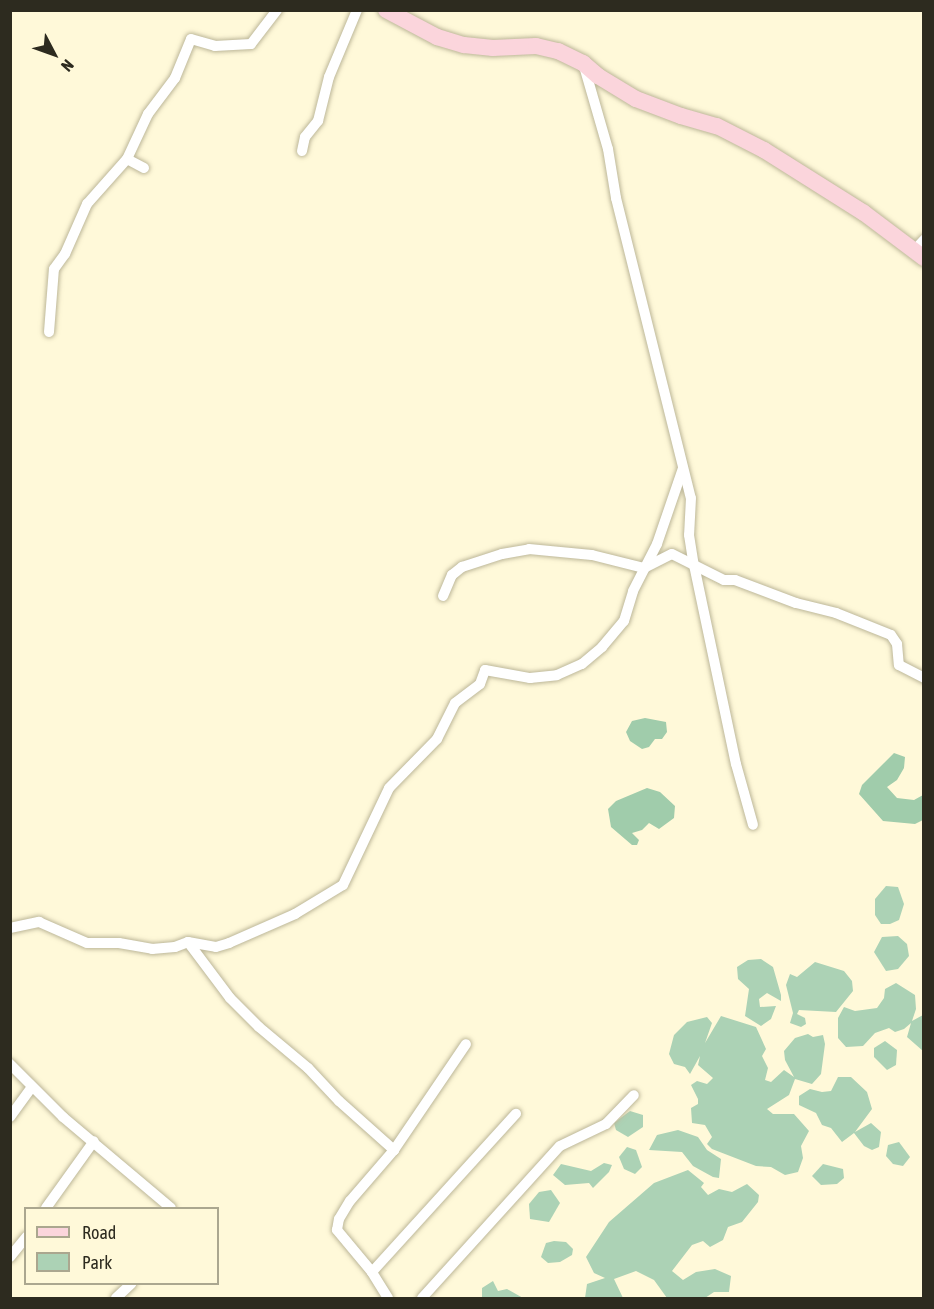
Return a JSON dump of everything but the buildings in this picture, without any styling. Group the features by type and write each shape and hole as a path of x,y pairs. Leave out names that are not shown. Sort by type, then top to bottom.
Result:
{"street":[{"path":"49,332 54,268 65,254 87,204 127,159 148,114 175,78 191,39 215,46 251,44 277,10"},
{"path":"302,151 305,137 318,122 329,77 357,10"},
{"path":"386,10 437,37 464,45 494,48 536,46 558,51 583,63 598,76 636,99 717,126 764,150 921,250"},
{"path":"583,63 608,149 616,198 691,498 689,535 694,565 736,764 753,825"},
{"path":"127,159 144,168"},
{"path":"10,928 39,922 87,943 119,943 152,949 175,947 188,942 216,946 229,943 295,914 343,885 389,788 437,739 455,703 480,684 485,670 530,678 557,675 582,663 602,647 624,621 644,568 657,544 683,467"},
{"path":"443,596 452,575 462,567 478,560 529,549 592,555 644,568 672,554 724,580 735,580 796,603 836,613 891,634 897,644 899,665 924,678"},
{"path":"188,942 230,998 394,1150"},
{"path":"388,1299 372,1272 337,1230 339,1219 350,1201 394,1150 466,1044"},
{"path":"10,1064 63,1117 94,1141 169,1207"},
{"path":"10,1117 32,1087"},
{"path":"422,1299 560,1146 606,1124 634,1095"},
{"path":"372,1272 516,1114"},
{"path":"47,1207 94,1141"},
{"path":"10,1257 24,1240"},
{"path":"116,1299 130,1285"}],"green space":[{"path":"645,718 666,722 667,732 662,739 655,739 649,747 642,749 630,741 626,732 632,721"},
{"path":"894,753 905,757 904,768 897,780 887,787 897,798 914,800 923,795 923,820 915,824 883,821 859,794 862,785"},
{"path":"647,788 660,792 675,806 674,818 659,829 649,823 642,830 632,833 639,840 637,845 632,845 611,827 608,809 616,801"},
{"path":"886,886 898,887 904,904 899,920 890,924 881,924 875,915 875,899"},
{"path":"898,936 907,944 909,956 898,969 886,971 874,952 882,937"},
{"path":"761,959 773,967 781,1001 767,993 759,999 760,1007 776,1006 771,1019 761,1026 745,1016 749,989 738,979 737,967 748,960"},
{"path":"815,962 844,971 852,981 853,991 836,1012 799,1010 797,1014 805,1018 806,1024 801,1027 790,1023 793,1013 786,985 790,974 797,977"},
{"path":"896,983 915,995 916,1009 912,1021 923,1015 923,1051 907,1037 911,1023 895,1032 889,1028 875,1033 863,1046 846,1047 838,1038 838,1018 844,1007 855,1011 877,1008 884,998 885,989"},
{"path":"721,1016 756,1027 766,1049 762,1056 768,1068 765,1080 771,1082 784,1070 794,1077 785,1060 784,1051 795,1038 808,1034 813,1037 823,1035 825,1044 821,1074 812,1084 795,1079 789,1095 767,1109 773,1114 794,1114 809,1131 801,1146 803,1158 798,1172 785,1175 771,1167 756,1166 712,1149 707,1144 712,1137 705,1125 692,1123 691,1108 698,1104 698,1099 691,1085 697,1081 707,1084 713,1078 698,1065 700,1056 690,1074 685,1067 674,1064 669,1054 674,1035 687,1022 707,1017 712,1023 705,1043"},
{"path":"885,1041 897,1050 896,1065 887,1070 874,1057 874,1048"},
{"path":"838,1077 851,1077 867,1092 872,1109 855,1132 871,1123 881,1132 879,1147 872,1150 864,1146 854,1133 842,1142 831,1128 822,1125 816,1113 799,1105 799,1096 810,1089 822,1092 831,1091"},
{"path":"630,1111 643,1115 643,1127 628,1137 616,1130 614,1123"},
{"path":"678,1130 698,1137 707,1150 721,1159 719,1178 693,1166 682,1152 649,1150 657,1135"},
{"path":"899,1142 910,1157 903,1166 893,1164 886,1156 888,1145"},
{"path":"627,1147 636,1150 642,1167 635,1174 624,1169 619,1157"},
{"path":"604,1163 612,1165 609,1172 593,1188 589,1183 565,1185 553,1175 561,1164 591,1171"},
{"path":"823,1164 843,1169 844,1178 837,1184 821,1185 812,1176"},
{"path":"688,1170 704,1183 701,1187 708,1195 719,1189 732,1192 747,1184 759,1195 758,1202 742,1222 728,1227 723,1240 710,1247 703,1241 692,1245 672,1271 683,1280 696,1272 715,1269 731,1276 729,1292 714,1292 705,1298 667,1298 654,1280 636,1271 614,1279 623,1298 585,1298 587,1284 605,1278 594,1273 586,1257 609,1222 654,1183"},
{"path":"551,1190 560,1203 549,1222 530,1219 529,1204 539,1192"},
{"path":"566,1242 573,1249 572,1255 560,1262 548,1263 541,1257 546,1243"},
{"path":"493,1281 498,1291 507,1289 523,1298 482,1298 482,1288"}]}
